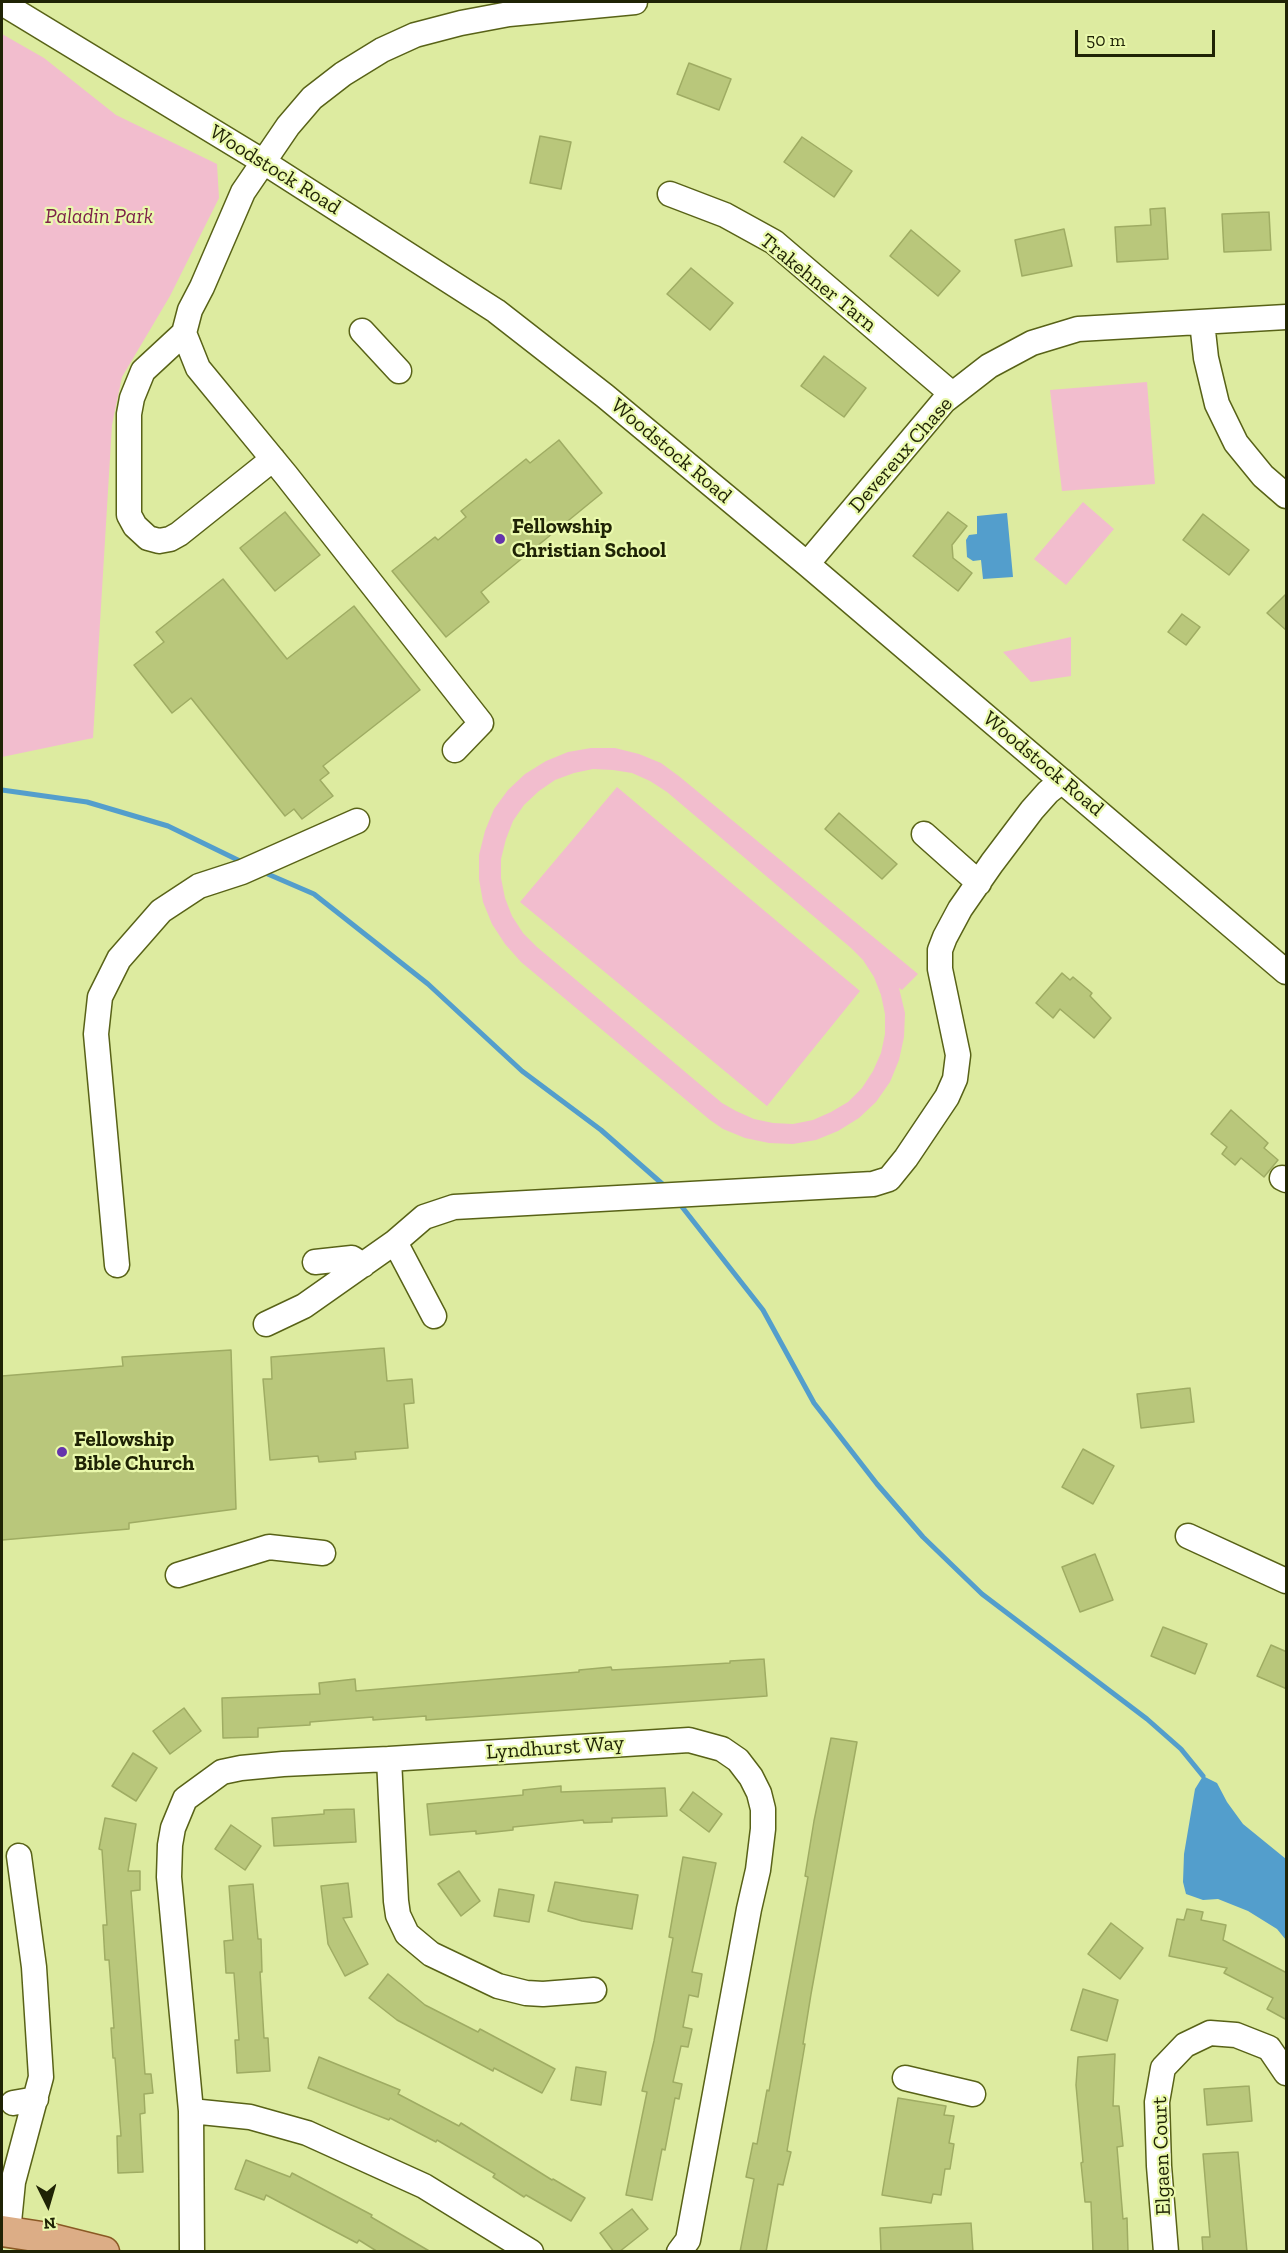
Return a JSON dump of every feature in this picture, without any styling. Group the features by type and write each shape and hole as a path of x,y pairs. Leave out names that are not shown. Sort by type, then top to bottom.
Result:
{"main road":[{"path":"5,2232 48,2238 104,2252"}],"street":[{"path":"273,459 170,539 159,541 148,537 135,526 129,514 129,414 132,398 143,371 184,333 190,310 243,192 288,126 312,98 343,74 382,50 415,35 509,14 635,2"},
{"name":"Woodstock Road","path":"2,3 262,161 496,311 605,396 807,564 1287,972"},
{"name":"Trakehner Tarn","path":"670,194 725,215 774,242 952,394"},
{"name":"Devereux Chase","path":"807,564 952,394 989,366 1032,343 1078,329 1287,317"},
{"path":"1202,322 1206,358 1216,404 1236,443 1263,476 1287,496"},
{"path":"362,331 399,370"},
{"path":"184,333 198,368 273,459 481,723 455,750"},
{"path":"266,1324 304,1306 395,1242 424,1216 454,1207 873,1184 889,1179 947,1097 955,1078 958,1055 940,969 940,950 960,909 1032,810 1062,781"},
{"path":"117,1265 96,1034 100,997 119,959 161,910 199,886 242,872 357,821"},
{"path":"924,834 979,883"},
{"path":"395,1242 434,1316"},
{"path":"315,1262 352,1258 363,1264"},
{"path":"1188,1536 1287,1581"},
{"path":"178,1575 270,1547 323,1552"},
{"name":"Lyndhurst Way","path":"192,2252 191,2111 169,1877 171,1836 178,1812 185,1799 222,1772 242,1768 689,1740 722,1749 738,1760 751,1777 759,1793 763,1809 763,1829 759,1870 749,1909 688,2240 679,2252"},
{"path":"389,1759 396,1901 398,1915 407,1934 431,1954 498,1986 526,1993 543,1994 594,1990"},
{"path":"5,2232 13,2182 41,2077 35,1978 14,1869"},
{"name":"Elgaen Court","path":"1166,2252 1158,2166 1157,2102 1163,2068 1185,2045 1210,2033 1236,2035 1269,2048 1287,2073"},
{"path":"905,2078 973,2094"},
{"path":"13,2103 36,2099"},
{"path":"191,2111 250,2117 307,2133 424,2186 531,2252"}],"green space":[{"name":"Paladin Park","path":"2,34 44,58 116,115 217,164 219,198 170,296 122,377 112,425 93,738 2,757"},
{"path":"1147,382 1155,484 1062,491 1050,390"},
{"path":"1083,502 1114,529 1066,585 1034,559"},
{"path":"1071,637 1071,676 1031,682 1003,652"},
{"path":"591,748 615,748 661,763 918,974 902,990 899,988 905,1013 904,1037 899,1060 890,1082 876,1102 859,1118 838,1131 816,1140 793,1144 769,1143 745,1138 723,1129 521,962 505,944 492,924 483,902 479,879 479,855 485,831 494,809 508,790 525,774 546,761 568,752","holes":["593,769 632,773 667,792 863,960 874,977 881,995 885,1014 885,1034 881,1053 873,1071 862,1088 848,1102 813,1120 793,1124 754,1119 736,1111 722,1103 523,933 512,916 501,878 501,859 513,821 524,805 555,780"]},
{"path":"617,787 860,991 767,1106 520,902"}],"water":[{"path":"1007,513 1013,577 983,579 981,560 973,561 967,557 966,540 969,535 977,534 977,516"},
{"path":"1203,1776 1217,1783 1243,1824 1286,1859 1286,1940 1277,1929 1248,1911 1218,1899 1203,1900 1186,1894 1183,1882 1184,1854 1195,1789"}],"building":[{"path":"689,63 731,79 719,110 677,94"},
{"path":"540,136 571,142 561,189 530,183"},
{"path":"802,137 852,171 834,197 784,162"},
{"path":"1165,208 1168,259 1117,262 1115,227 1151,225 1150,209"},
{"path":"1269,212 1271,250 1224,252 1222,214"},
{"path":"1064,229 1072,266 1022,276 1015,240"},
{"path":"911,230 960,271 938,296 890,256"},
{"path":"691,268 733,303 710,330 667,294"},
{"path":"824,356 866,388 844,417 801,386"},
{"name":"Fellowship Christian School","path":"559,440 602,493 481,592 489,602 446,637 392,571 435,537 438,540 466,517 461,511 526,459 530,463"},
{"path":"285,512 320,555 275,591 240,548"},
{"path":"948,512 967,526 952,545 953,558 972,573 958,591 913,556"},
{"path":"1203,514 1249,550 1229,575 1183,540"},
{"path":"223,579 287,659 354,606 420,690 323,766 329,773 320,780 333,796 302,819 294,809 285,816 191,698 172,713 134,665 164,642 156,632"},
{"path":"1287,593 1287,631 1267,613"},
{"path":"1182,614 1200,627 1186,645 1168,632"},
{"path":"839,813 897,864 882,879 825,829"},
{"path":"1062,973 1070,980 1073,977 1092,993 1090,996 1111,1018 1094,1038 1060,1009 1053,1018 1036,1003"},
{"path":"1231,1110 1268,1143 1264,1148 1278,1160 1264,1177 1241,1158 1235,1165 1222,1154 1227,1147 1211,1134"},
{"path":"384,1348 387,1381 412,1379 414,1403 404,1404 408,1448 355,1452 356,1459 319,1462 318,1456 270,1460 263,1379 272,1379 271,1357"},
{"path":"231,1350 236,1509 129,1523 129,1529 2,1540 2,1376 123,1366 122,1357"},
{"path":"1190,1388 1194,1422 1141,1428 1137,1394"},
{"path":"1083,1449 1114,1466 1093,1504 1062,1487"},
{"path":"1095,1554 1113,1600 1080,1612 1062,1567"},
{"path":"1163,1627 1207,1644 1195,1674 1151,1656"},
{"path":"1271,1645 1287,1652 1287,1689 1257,1676"},
{"path":"764,1659 767,1696 426,1720 426,1716 373,1720 373,1717 310,1722 310,1725 258,1728 258,1737 223,1738 222,1698 320,1694 319,1683 355,1679 356,1691 579,1672 579,1670 611,1667 612,1670"},
{"path":"184,1708 201,1731 170,1754 153,1731"},
{"path":"831,1738 857,1742 811,1994 787,2151 791,2152 783,2185 778,2184 766,2252 740,2252 754,2179 746,2177 753,2143 757,2144 767,2090 769,2091 808,1877 805,1876 814,1821"},
{"path":"133,1753 157,1768 136,1801 112,1786"},
{"path":"561,1786 561,1792 665,1788 667,1816 612,1818 612,1822 584,1823 583,1820 513,1827 513,1830 476,1834 476,1831 430,1835 427,1804 523,1795 523,1790"},
{"path":"693,1792 722,1814 709,1832 680,1810"},
{"path":"354,1809 356,1842 274,1846 272,1818 324,1814 324,1810"},
{"path":"105,1818 136,1824 128,1871 140,1871 140,1890 131,1891 145,2074 151,2074 153,2093 144,2094 145,2113 140,2114 143,2172 118,2173 117,2136 121,2136 115,2058 113,2058 111,2028 114,2028 109,1960 105,1960 103,1925 107,1925 102,1850 99,1849"},
{"path":"231,1825 261,1846 245,1870 215,1849"},
{"path":"683,1857 716,1863 692,1972 702,1974 698,1997 689,1995 683,2027 692,2029 688,2047 681,2046 673,2082 682,2084 679,2099 675,2098 652,2200 626,2195 647,2092 642,2091 654,2041 673,1938 669,1937"},
{"path":"459,1871 480,1901 461,1916 438,1884"},
{"path":"555,1882 638,1895 632,1929 582,1921 548,1911"},
{"path":"348,1883 352,1917 343,1918 368,1964 345,1976 328,1944 321,1886"},
{"path":"253,1884 258,1939 261,1939 262,1972 260,1972 264,2038 268,2038 270,2071 237,2073 235,2040 239,2040 234,1973 226,1973 224,1941 233,1940 229,1886"},
{"path":"499,1889 534,1895 529,1922 494,1916"},
{"path":"1187,1909 1203,1912 1201,1920 1226,1925 1223,1940 1287,1973 1287,2020 1267,2009 1273,1998 1224,1973 1227,1968 1169,1956 1177,1919 1184,1920"},
{"path":"1111,1923 1143,1948 1120,1979 1088,1954"},
{"path":"388,1974 425,2005 478,2032 480,2029 555,2069 542,2093 494,2068 493,2071 397,2020 369,1998"},
{"path":"1083,1989 1118,2000 1107,2041 1071,2030"},
{"path":"1115,2054 1113,2106 1119,2106 1123,2146 1117,2147 1123,2219 1127,2218 1128,2252 1093,2252 1091,2202 1085,2202 1081,2163 1083,2162 1076,2085 1078,2057"},
{"path":"319,2057 400,2090 398,2094 459,2126 461,2123 585,2198 571,2221 526,2195 524,2197 493,2177 495,2174 437,2140 436,2142 390,2118 389,2120 308,2088"},
{"path":"576,2067 606,2072 601,2105 571,2100"},
{"path":"1249,2086 1252,2121 1207,2125 1204,2089"},
{"path":"898,2098 946,2106 944,2115 954,2116 949,2143 954,2144 950,2169 945,2169 941,2195 933,2194 931,2203 882,2195"},
{"path":"1238,2152 1247,2252 1203,2252 1202,2237 1210,2237 1203,2154"},
{"path":"246,2160 290,2177 292,2173 372,2215 371,2217 431,2252 378,2252 359,2240 357,2243 266,2195 264,2200 235,2189"},
{"path":"632,2209 648,2229 619,2252 614,2252 600,2233"},
{"path":"971,2223 973,2252 881,2252 880,2228"}],"waterway":[{"path":"2,790 87,802 168,826 244,863"},
{"path":"263,872 314,894 428,984 522,1071 601,1130 667,1188"},
{"path":"679,1203 763,1310 814,1403 877,1484 923,1537 982,1594 1147,1719 1181,1749 1203,1776"}],"place":[{"name":"Fellowship Christian School","path":"500,539"},
{"name":"Fellowship Bible Church","path":"62,1452"}]}
